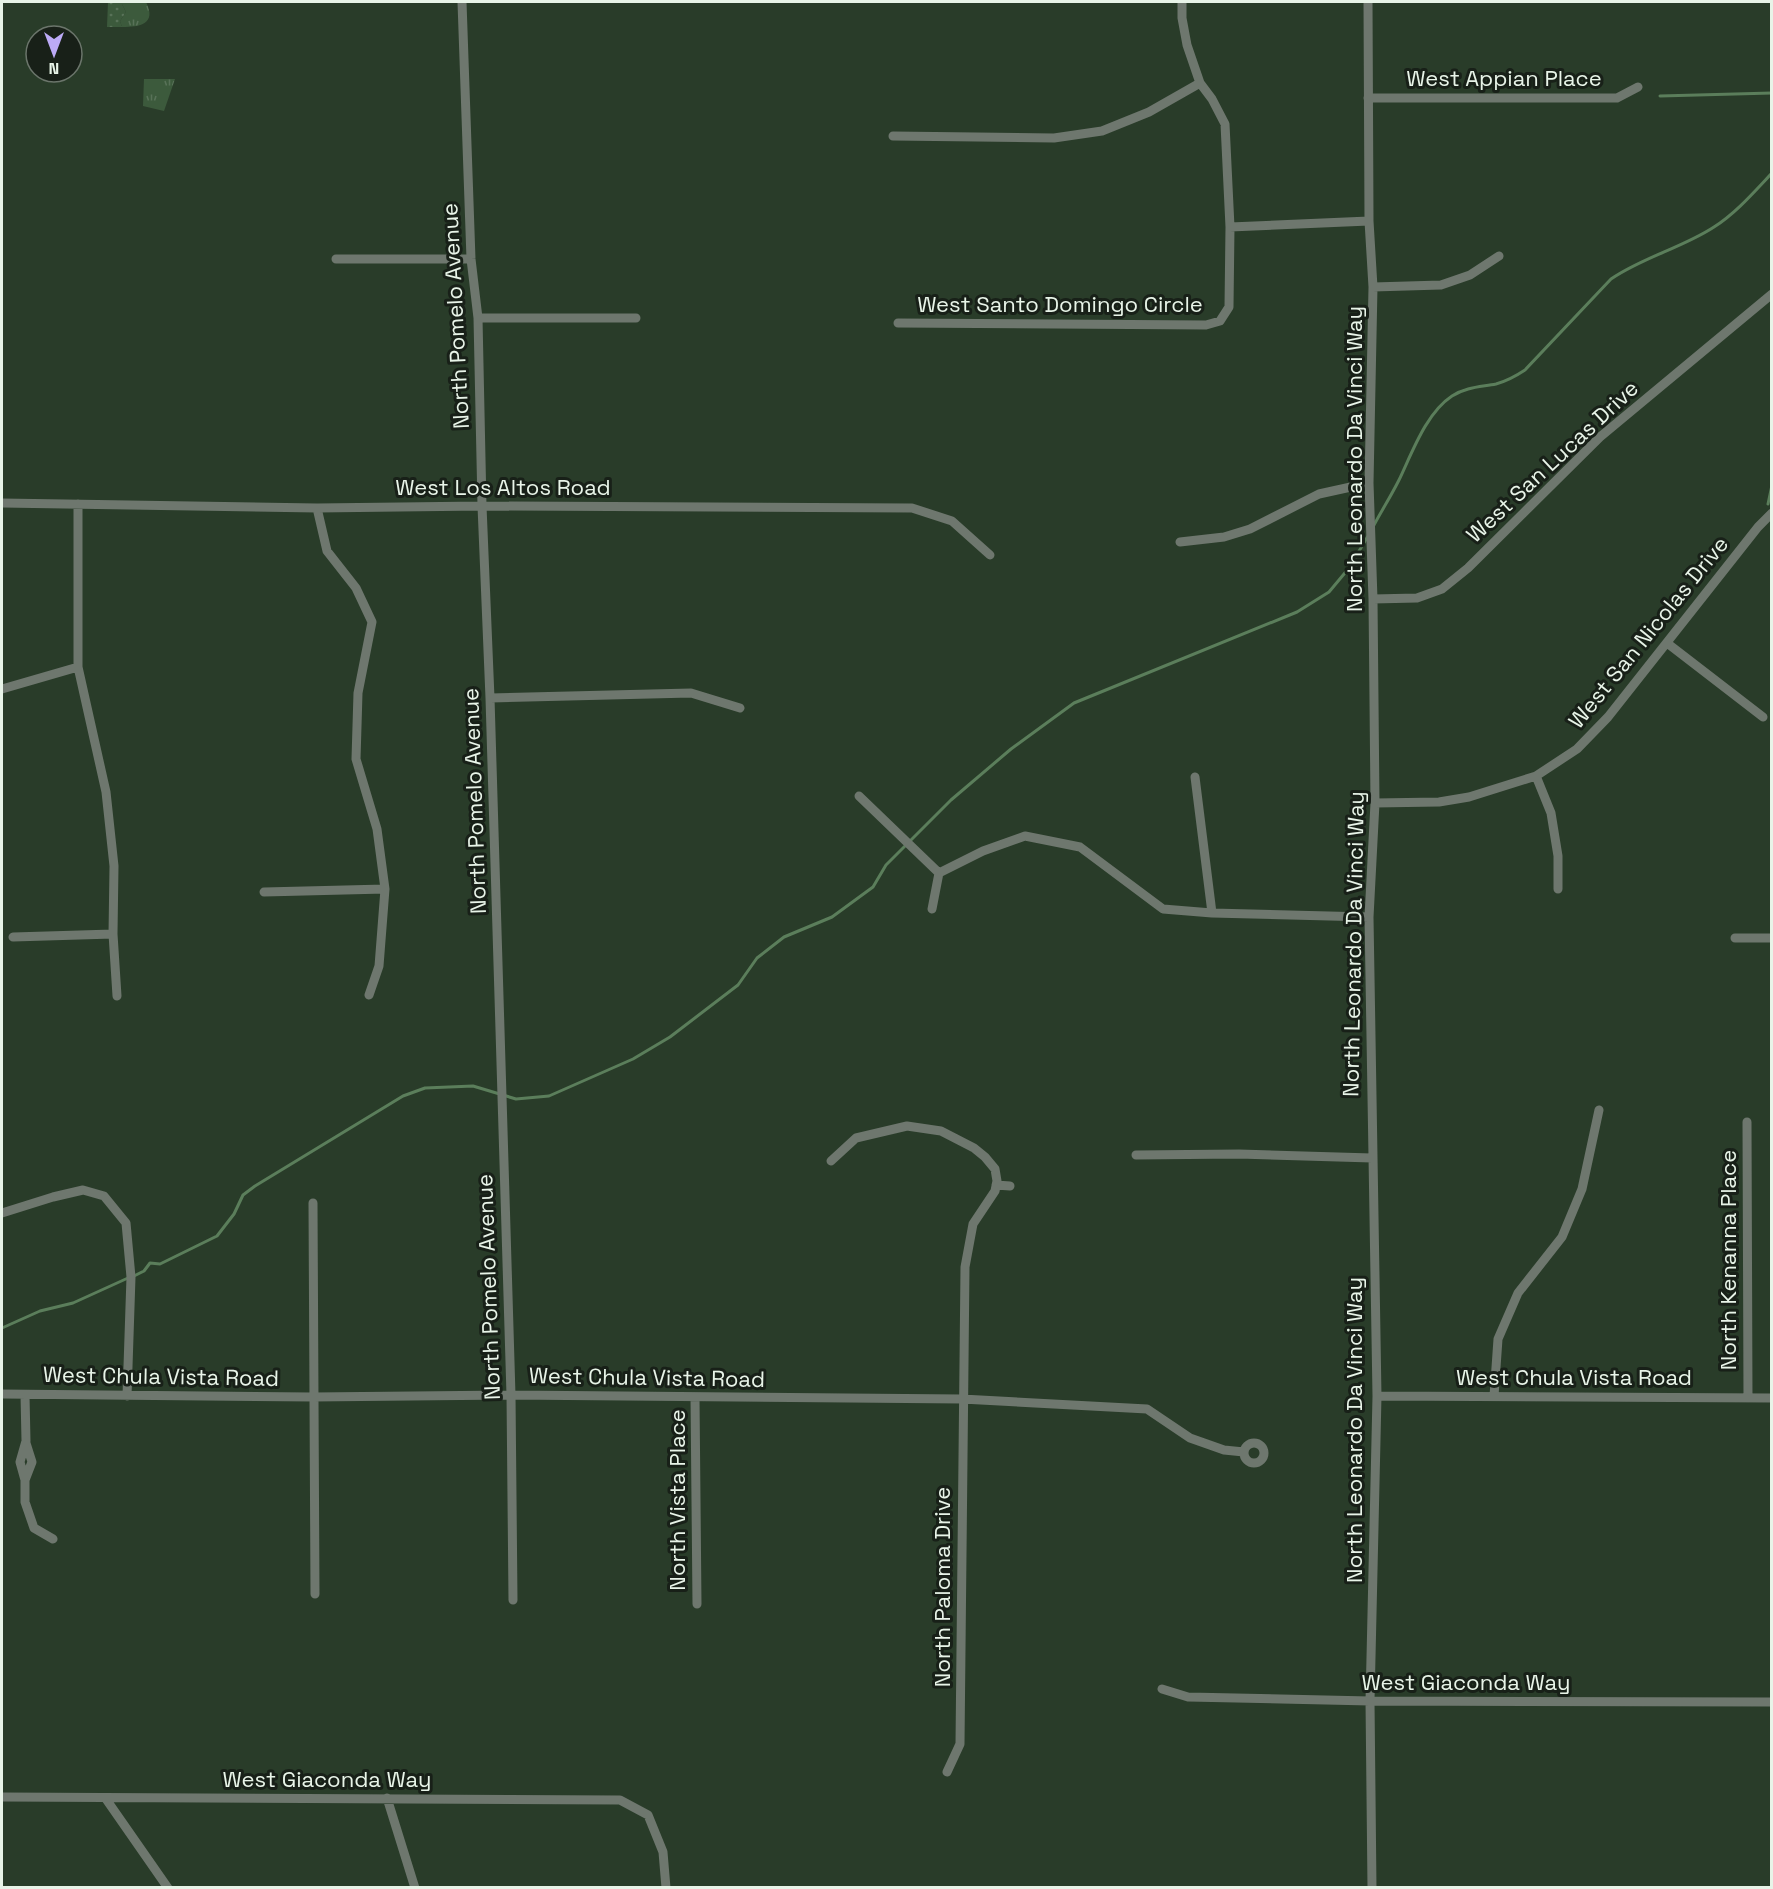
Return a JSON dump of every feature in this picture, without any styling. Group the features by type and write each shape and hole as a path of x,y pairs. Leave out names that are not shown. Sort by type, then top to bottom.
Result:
{"street":[{"name":"North Pomelo Avenue","path":"462,2 471,259 478,318 511,1395 513,1600"},
{"path":"1182,2 1182,18 1187,45 1200,83 1212,99 1225,124 1230,227 1369,221"},
{"name":"North Leonardo Da Vinci Way","path":"1368,2 1369,221 1373,287 1369,483 1373,599 1375,803 1369,916 1377,1396 1370,1701 1372,1887"},
{"path":"893,136 1054,138 1102,131 1149,112 1200,83"},
{"name":"West Appian Place","path":"1368,98 1617,98 1638,87"},
{"name":"West Santo Domingo Circle","path":"898,323 1223,325 1229,307 1230,227"},
{"path":"1373,287 1441,285 1470,275 1499,256"},
{"path":"336,259 471,259"},
{"name":"West San Lucas Drive","path":"1373,599 1417,598 1442,589 1468,568 1600,437 1772,294"},
{"path":"478,318 636,318"},
{"path":"1180,542 1233,534 1250,529 1319,494 1369,483"},
{"name":"West Los Altos Road","path":"2,503 317,508 482,506 912,508 952,521 990,555"},
{"path":"78,504 78,667 106,792 114,866 113,934 117,996"},
{"path":"317,508 327,551 356,588 372,622 358,693 356,759 377,828 385,889 379,966 369,995"},
{"name":"West San Nicolas Drive","path":"1375,803 1439,802 1459,799 1536,776 1577,750 1608,717 1758,527 1772,513"},
{"path":"1667,643 1763,717"},
{"path":"2,689 78,667"},
{"path":"490,698 691,693 740,708"},
{"path":"1536,776 1551,813 1557,856 1557,889"},
{"path":"1194,777 1212,913"},
{"path":"859,796 939,873"},
{"path":"939,873 983,850 1025,836 1080,847 1163,909 1212,913 1369,916"},
{"path":"932,909 939,873"},
{"path":"264,892 385,889"},
{"path":"13,937 113,934"},
{"path":"1735,938 1772,938"},
{"path":"1494,1396 1498,1339 1518,1293 1562,1238 1582,1189 1599,1110"},
{"name":"North Kenanna Place","path":"1747,1122 1748,1397"},
{"path":"831,1161 856,1138 907,1126 941,1131 974,1148 986,1157 995,1169 998,1181 996,1185 1010,1186"},
{"path":"1136,1155 1239,1154 1372,1158"},
{"name":"North Paloma Drive","path":"947,1772 960,1744 964,1267 973,1224 996,1185"},
{"path":"2,1213 83,1190 104,1196 126,1223 131,1277 127,1396"},
{"path":"313,1203 315,1594"},
{"name":"West Chula Vista Road","path":"2,1394 313,1397 511,1395 962,1400 1147,1409 1190,1438 1224,1450 1244,1452"},
{"path":"25,1395 26,1441 32,1462 25,1480 25,1502 33,1528 53,1539"},
{"name":"West Chula Vista Road","path":"1377,1396 1772,1398"},
{"name":"North Vista Place","path":"695,1397 697,1604"},
{"name":"West Giaconda Way","path":"1162,1689 1188,1697 1370,1701 1772,1702"},
{"name":"West Giaconda Way","path":"2,1797 620,1800 648,1815 663,1852 666,1887"},
{"path":"387,1798 415,1887"},
{"path":"106,1799 168,1887"}],"green space":[{"path":"108,2 121,2 126,12 120,21 122,27 107,27"},
{"path":"121,2 146,2 149,9 148,20 140,25 122,27 120,21 126,12"},
{"path":"144,79 175,79 164,111 143,106"}],"waterway":[{"path":"1660,96 1772,93"},
{"path":"1374,525 1427,423 1443,403 1463,391 1500,383 1525,370 1611,279 1714,227 1737,209 1772,173"},
{"path":"1768,504 1772,485"},
{"path":"134,1276 144,1271 150,1263 160,1264 217,1236 234,1214 243,1195 403,1096 425,1088 473,1086 516,1099 549,1096 633,1059 670,1037 738,985 757,958 784,937 832,917 873,887 886,865 951,800 1011,749 1074,703 1297,612 1329,592 1349,568 1368,536"},
{"path":"2,1328 40,1311 73,1303 128,1278"}]}
